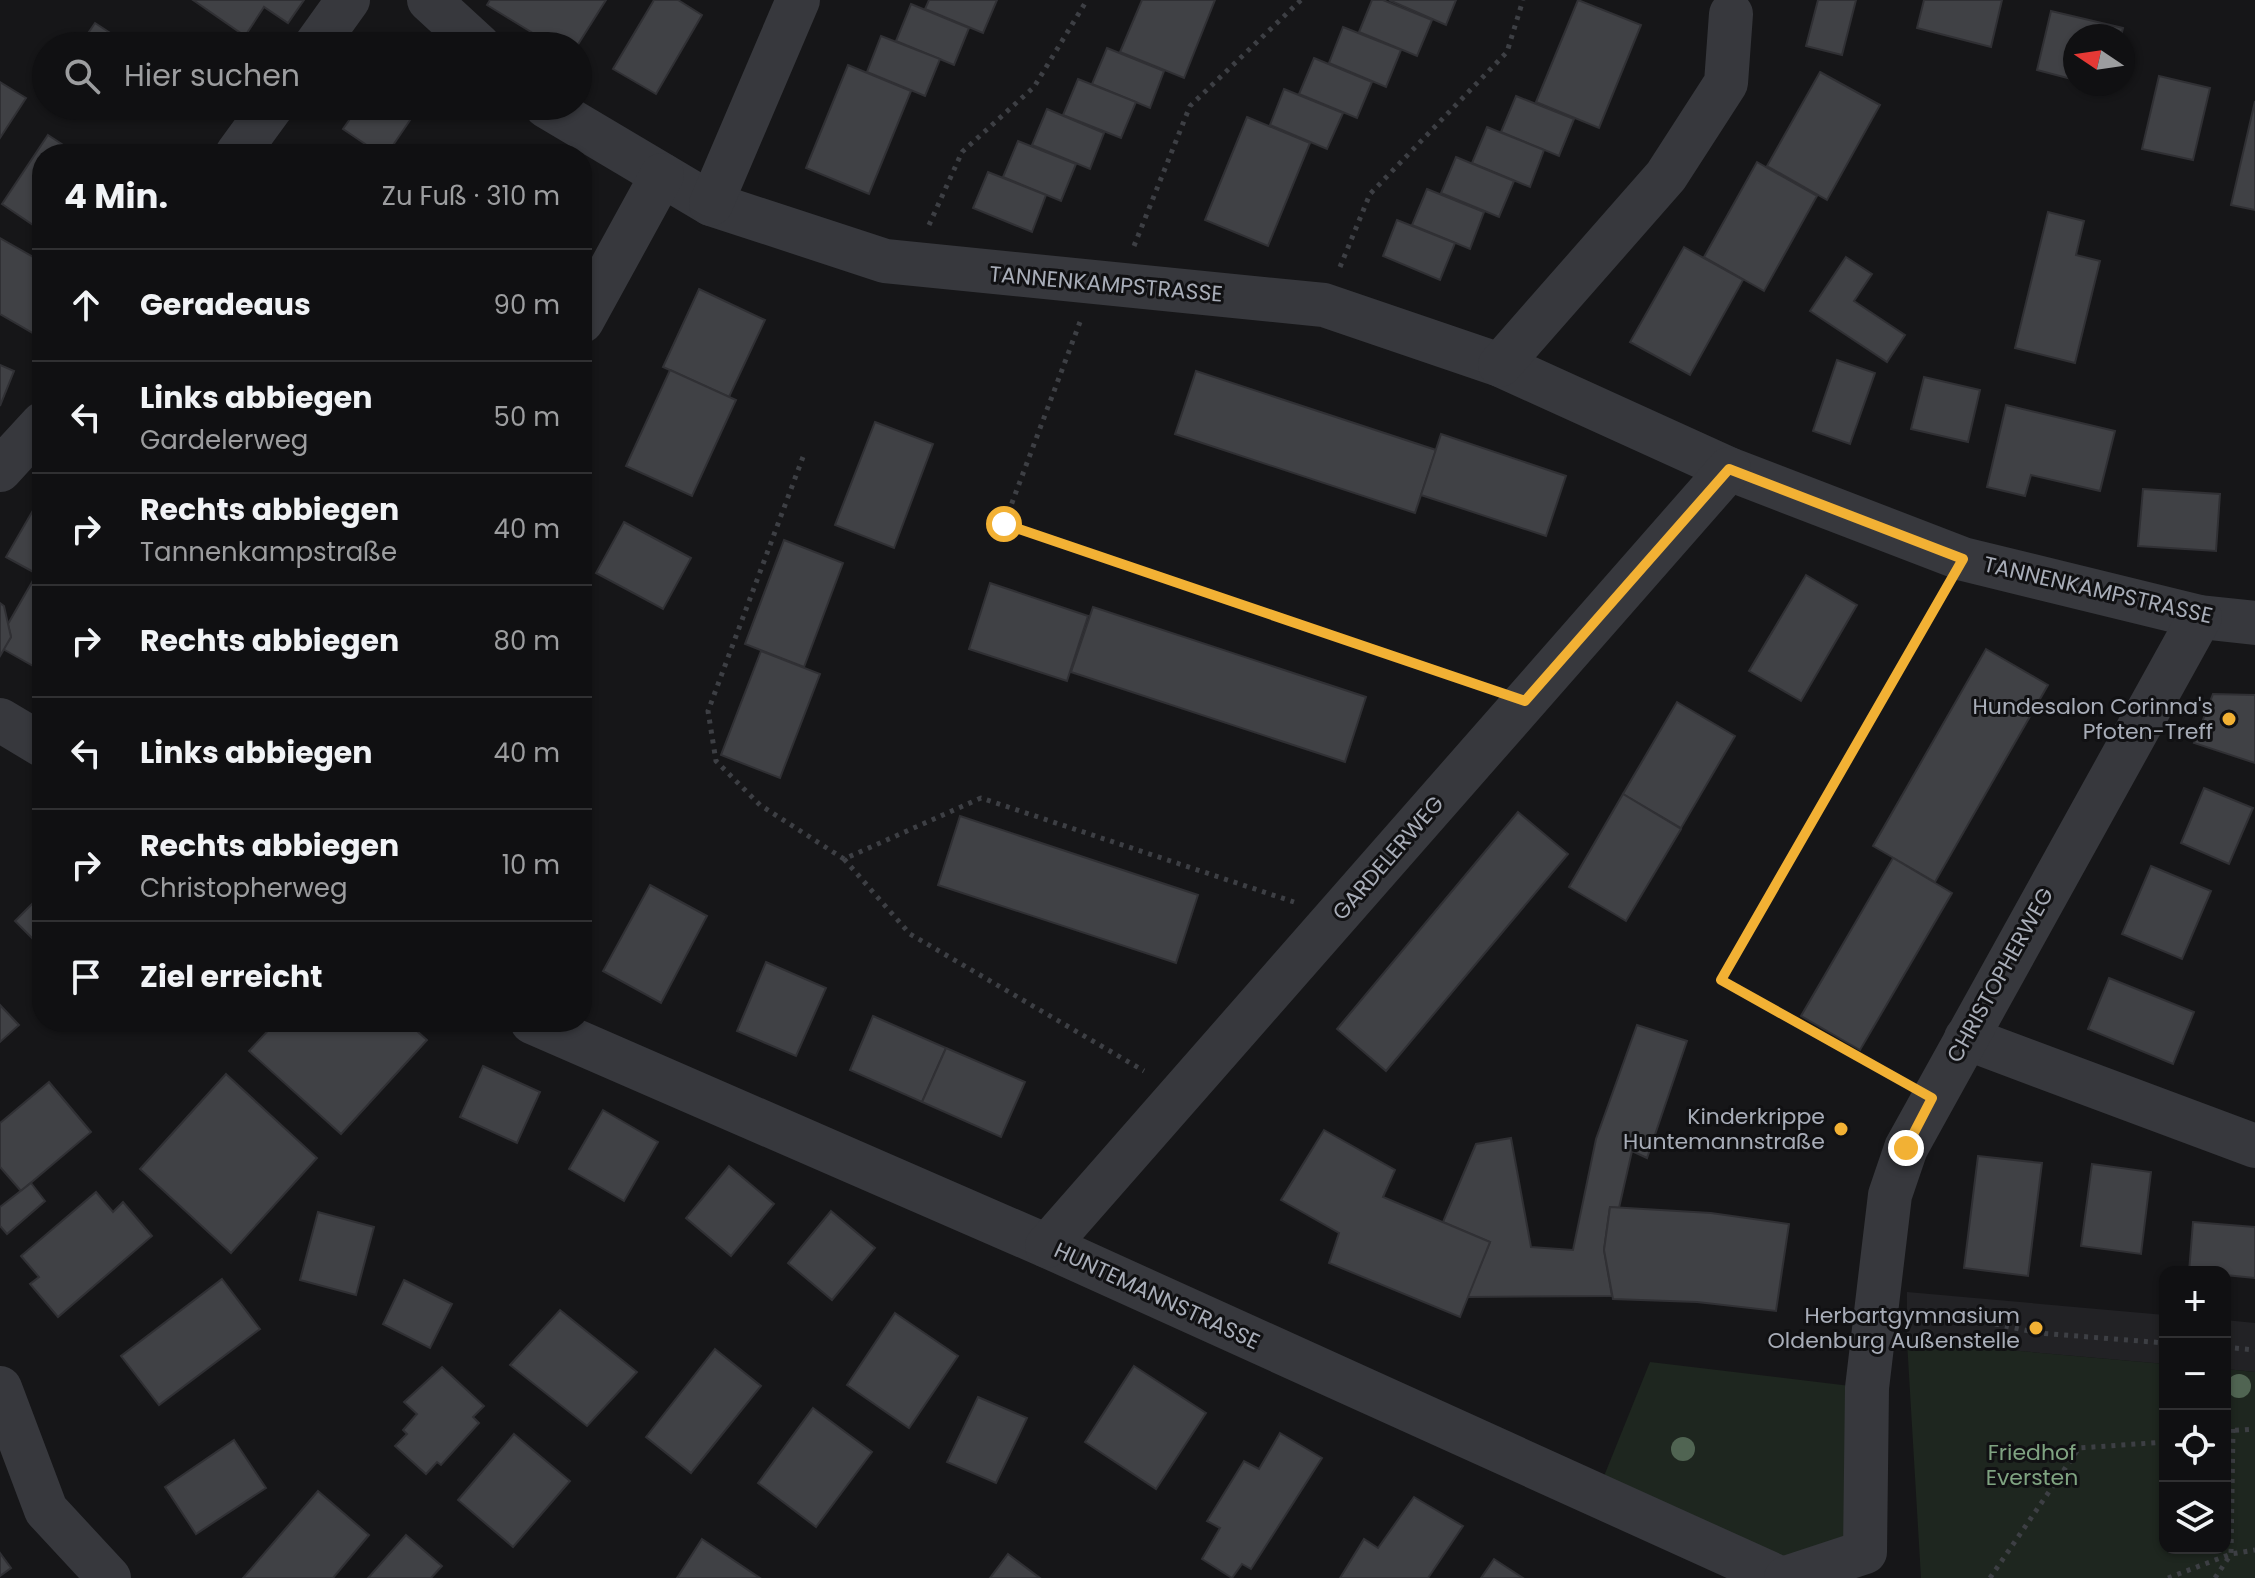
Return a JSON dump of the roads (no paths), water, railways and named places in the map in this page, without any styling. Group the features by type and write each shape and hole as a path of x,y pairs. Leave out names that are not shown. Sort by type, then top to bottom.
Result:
{"street":[{"path":"325,32 348,0"},
{"path":"429,0 464,32"},
{"path":"711,204 798,0"},
{"path":"1500,365 1666,176 1726,83 1731,14"},
{"path":"244,144 262,120"},
{"name":"TANNENKAMPSTRASSE","path":"570,120 711,204 911,266 1324,305 1500,365 1729,469 1963,559 2200,617 2255,623"},
{"path":"592,303 662,175"},
{"path":"0,470 32,435"},
{"name":"GARDELERWEG","path":"1047,1246 1729,469"},
{"name":"CHRISTOPHERWEG","path":"1796,1575 1865,1552 1867,1388 1890,1195 1906,1148 2200,617"},
{"path":"0,720 32,739"},
{"name":"HUNTEMANNSTRASSE","path":"555,1032 1796,1575"},
{"path":"1966,1038 2255,1146"},
{"path":"0,1388 46,1510 109,1578"}],"place":[{"name":"Hundesalon Corinna's Pfoten-Treff","path":"2229,719"},
{"name":"Kinderkrippe Huntemannstraße","path":"1841,1129"},
{"name":"Herbartgymnasium Oldenburg Außenstelle","path":"2036,1328"}],"park label":[{"name":"Friedhof Eversten","path":"2032,1464"}]}
